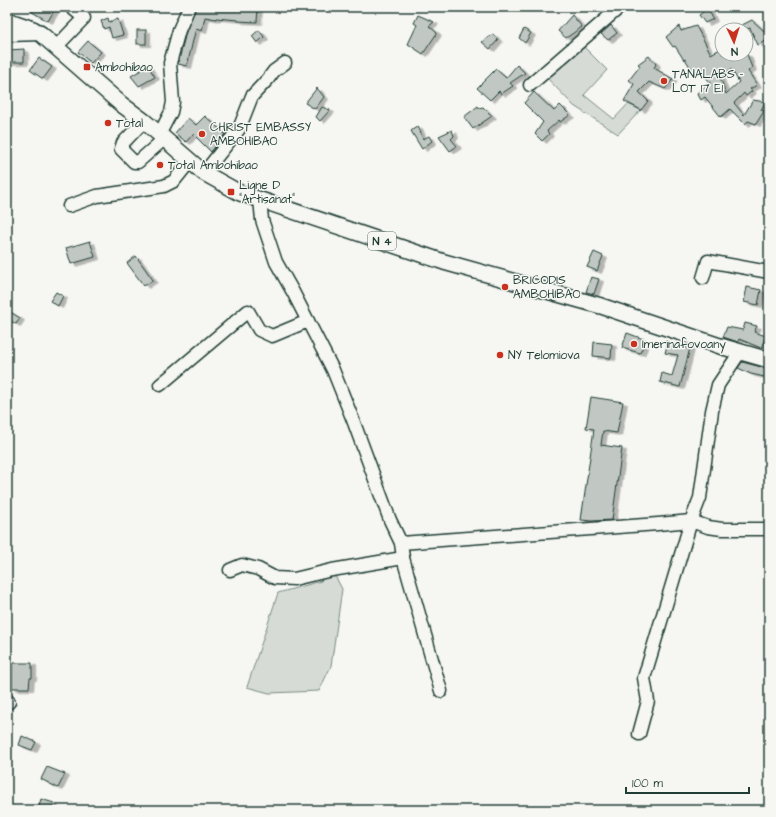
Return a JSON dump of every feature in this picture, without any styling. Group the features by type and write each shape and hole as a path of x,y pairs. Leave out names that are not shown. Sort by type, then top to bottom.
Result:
{"main road":[{"name":"N 4","path":"7,20 41,34 204,174 226,186 260,200 444,262 601,306 740,352 769,360"}],"street":[{"path":"56,47 84,18 71,7"},
{"path":"144,121 121,146 121,149 134,162 138,162 162,137 171,112 173,102 170,63 179,30 189,7"},
{"path":"530,85 620,7"},
{"path":"7,35 41,34"},
{"path":"204,174 239,129 252,96 274,71 285,63"},
{"path":"69,206 97,196 164,186 174,181 190,161"},
{"path":"260,200 262,220 276,262 333,370 390,520 401,543 403,558 441,691"},
{"path":"703,278 708,261 769,272"},
{"path":"160,385 248,311 259,330 272,336 308,321"},
{"path":"640,734 648,701 644,678 691,521 700,498 712,410 718,384 740,352"},
{"path":"401,543 691,521 708,527 722,529 769,529"},
{"path":"230,570 242,565 258,569 275,578 294,579 332,570 403,558"}],"shaded area":[{"path":"581,44 607,70 584,95 614,119 628,104 641,110 618,134 574,106 547,78"},
{"path":"332,570 342,589 331,666 319,691 269,693 247,687 278,593 321,581"}],"building":[{"path":"35,7 51,7 55,9 48,21 32,12"},
{"path":"196,7 258,7 257,22 205,17 202,31 196,29 187,66 178,64 186,32"},
{"path":"708,8 713,19 705,23 699,15"},
{"path":"418,15 434,22 429,26 437,33 423,54 408,44 417,25 414,23"},
{"path":"572,15 582,27 566,38 558,31"},
{"path":"108,18 109,22 118,19 123,35 112,38 109,27 104,29 101,21"},
{"path":"752,20 763,30 769,39 758,45 754,36 754,22 748,22"},
{"path":"611,25 617,33 608,40 601,34"},
{"path":"679,26 681,31 696,26 711,54 714,52 714,62 750,62 752,68 748,71 757,85 750,89 752,91 746,96 744,93 734,103 744,115 753,100 765,102 761,110 764,111 756,124 748,121 745,124 730,109 721,117 705,97 701,100 697,93 711,83 699,70 694,73 675,46 673,47 666,37","holes":["731,69 739,82 726,94 720,77"]},
{"path":"524,29 531,33 525,43 519,38"},
{"path":"137,30 146,30 146,44 137,44"},
{"path":"259,30 264,37 257,43 252,36"},
{"path":"493,34 498,40 490,49 482,42"},
{"path":"88,41 101,52 91,63 78,52"},
{"path":"24,49 24,62 9,62 9,50"},
{"path":"649,56 656,64 654,68 673,79 665,89 649,82 639,92 648,101 641,110 624,101 634,84 629,80 640,66 638,64"},
{"path":"39,58 52,67 43,79 30,70"},
{"path":"517,65 525,73 510,83 513,86 501,94 499,91 490,100 477,88 496,69 506,78"},
{"path":"148,66 155,77 139,86 131,76"},
{"path":"317,88 324,97 315,109 305,103"},
{"path":"534,92 554,111 560,105 570,115 560,122 559,120 547,131 549,134 542,141 535,134 543,122 524,103"},
{"path":"478,106 479,108 483,107 492,116 473,129 464,117"},
{"path":"322,107 330,110 320,121 316,117"},
{"path":"205,116 225,134 211,152 193,134 186,142 175,133 188,118 196,125"},
{"path":"418,126 423,139 429,136 432,141 422,149 411,131"},
{"path":"452,130 454,136 451,139 457,146 450,151 439,136"},
{"path":"90,241 95,257 71,264 66,248"},
{"path":"594,252 603,256 597,271 587,267"},
{"path":"136,256 153,280 144,286 127,263"},
{"path":"591,277 599,279 594,294 586,292"},
{"path":"747,287 761,290 758,305 744,302"},
{"path":"56,292 63,296 58,306 50,301"},
{"path":"7,310 20,318 16,324 7,319"},
{"path":"745,323 757,326 754,332 766,336 761,348 739,339 738,342 723,337 727,327 743,330"},
{"name":"Imerinafovoany","path":"627,333 646,340 640,353 622,348"},
{"path":"594,342 612,344 611,358 593,356"},
{"path":"668,343 690,348 680,387 660,382 662,373 672,376 678,355 665,353"},
{"path":"742,362 769,369 769,378 751,374 738,368"},
{"path":"591,397 623,402 617,433 603,431 601,445 622,448 612,520 581,520 594,429 586,428"},
{"path":"12,663 32,663 32,678 30,678 29,688 12,688"},
{"path":"22,736 36,742 32,750 19,745"},
{"path":"47,767 65,774 58,788 41,779"},
{"path":"41,799 54,803 52,810 38,810"}],"place":[{"name":"Ambohibao","path":"87,67"},
{"name":"TANALABS - LOT 17 E1","path":"664,81"},
{"name":"Total","path":"108,123"},
{"name":"CHRIST EMBASSY AMBOHIBAO","path":"202,134"},
{"name":"Total Ambohibao","path":"160,165"},
{"name":"Ligne D \"Artisanat\"","path":"231,192"},
{"name":"BRICODIS AMBOHIBAO","path":"505,287"},
{"name":"Imerinafovoany","path":"634,344"},
{"name":"NY Telomiova","path":"500,355"}]}
